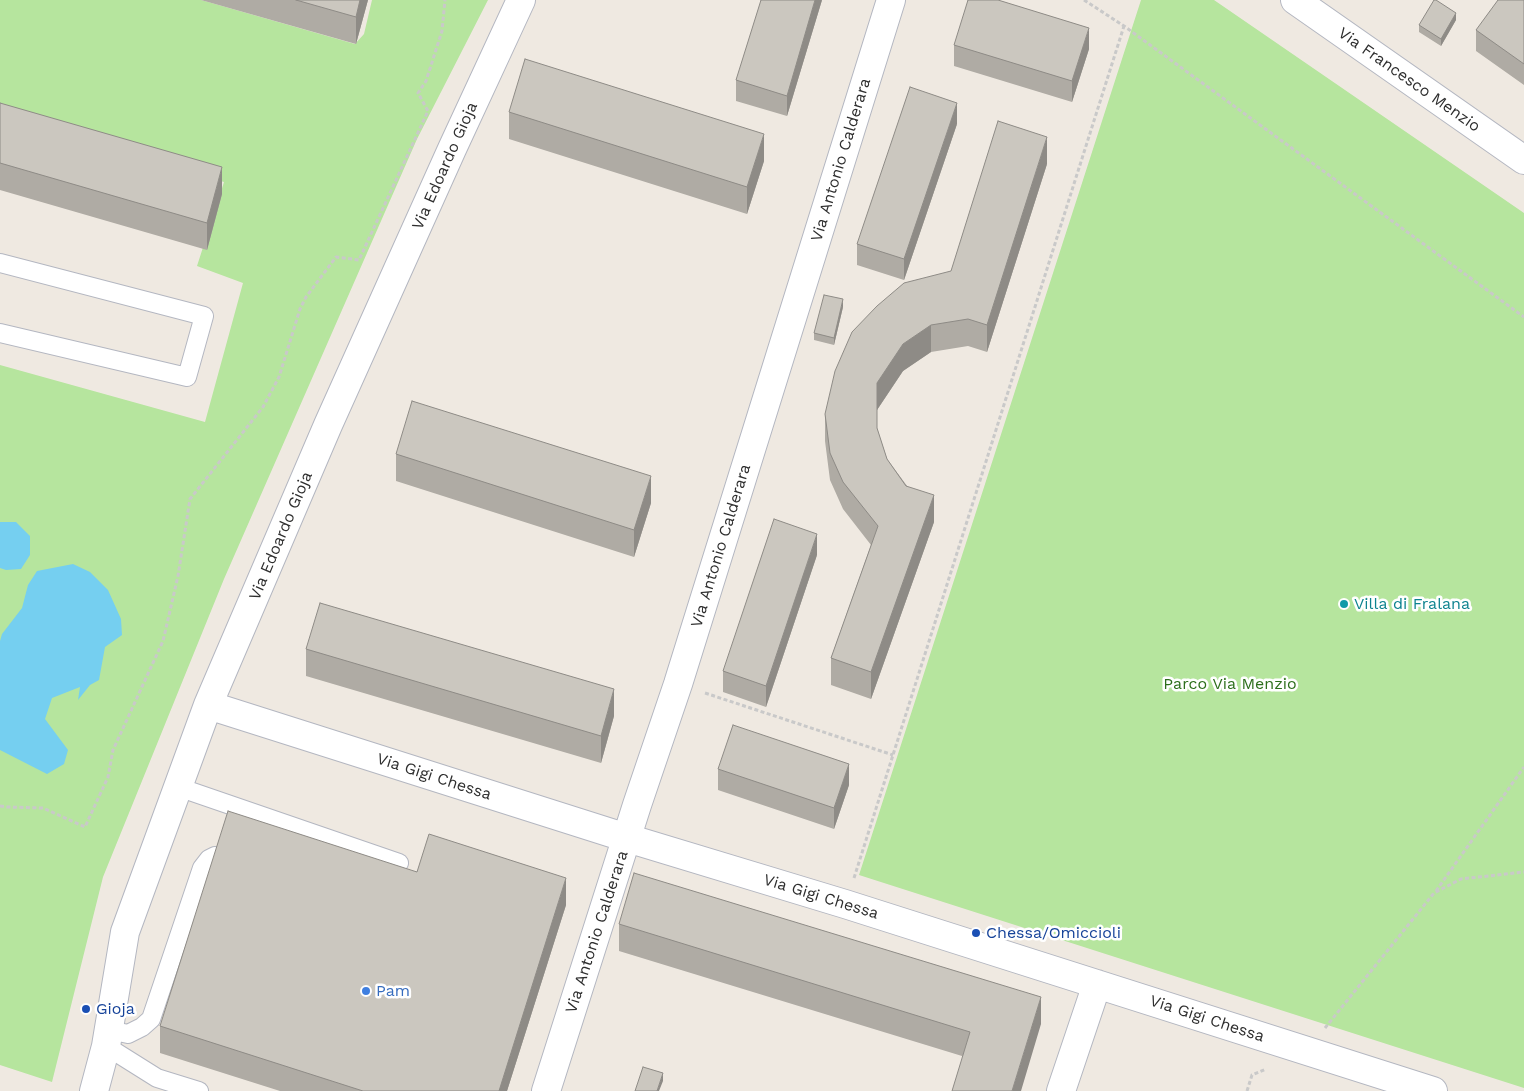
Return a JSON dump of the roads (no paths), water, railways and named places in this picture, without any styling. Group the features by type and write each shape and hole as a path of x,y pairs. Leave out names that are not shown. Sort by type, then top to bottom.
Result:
{"street":[{"name":"Via Edoardo Gioja","path":"94,1091 108,1038 125,932 208,704 328,425 521,0"},
{"name":"Via Antonio Calderara","path":"546,1091 678,684 891,0"},
{"name":"Via Francesco Menzio","path":"1295,0 1524,160"},
{"name":"Via Gigi Chessa","path":"208,704 627,838 845,904 1433,1091"},
{"path":"1061,1091 1097,984"}],"lane":[{"path":"0,263 204,316 187,377 0,333"},
{"path":"178,788 399,863"},
{"path":"108,1038 128,1034 142,1027 151,1019 202,868 209,859 214,856 220,857"},
{"path":"108,1038 157,1078 199,1091"}],"water":[{"path":"0,522 16,522 30,536 30,555 21,569 6,570 0,568"},
{"path":"73,564 90,572 108,590 121,619 122,635 105,647 99,680 90,685 78,700 80,687 52,698 45,719 68,750 64,764 47,774 0,750 0,641 2,634 22,608 28,585 37,571"}],"place":[{"name":"Villa di Fralana","path":"1344,604"},
{"name":"Chessa/Omiccioli","path":"976,933"},
{"name":"Pam","path":"366,991"},
{"name":"Gioja","path":"86,1009"}],"park label":[{"name":"Parco Via Menzio","path":"1230,684"}]}
